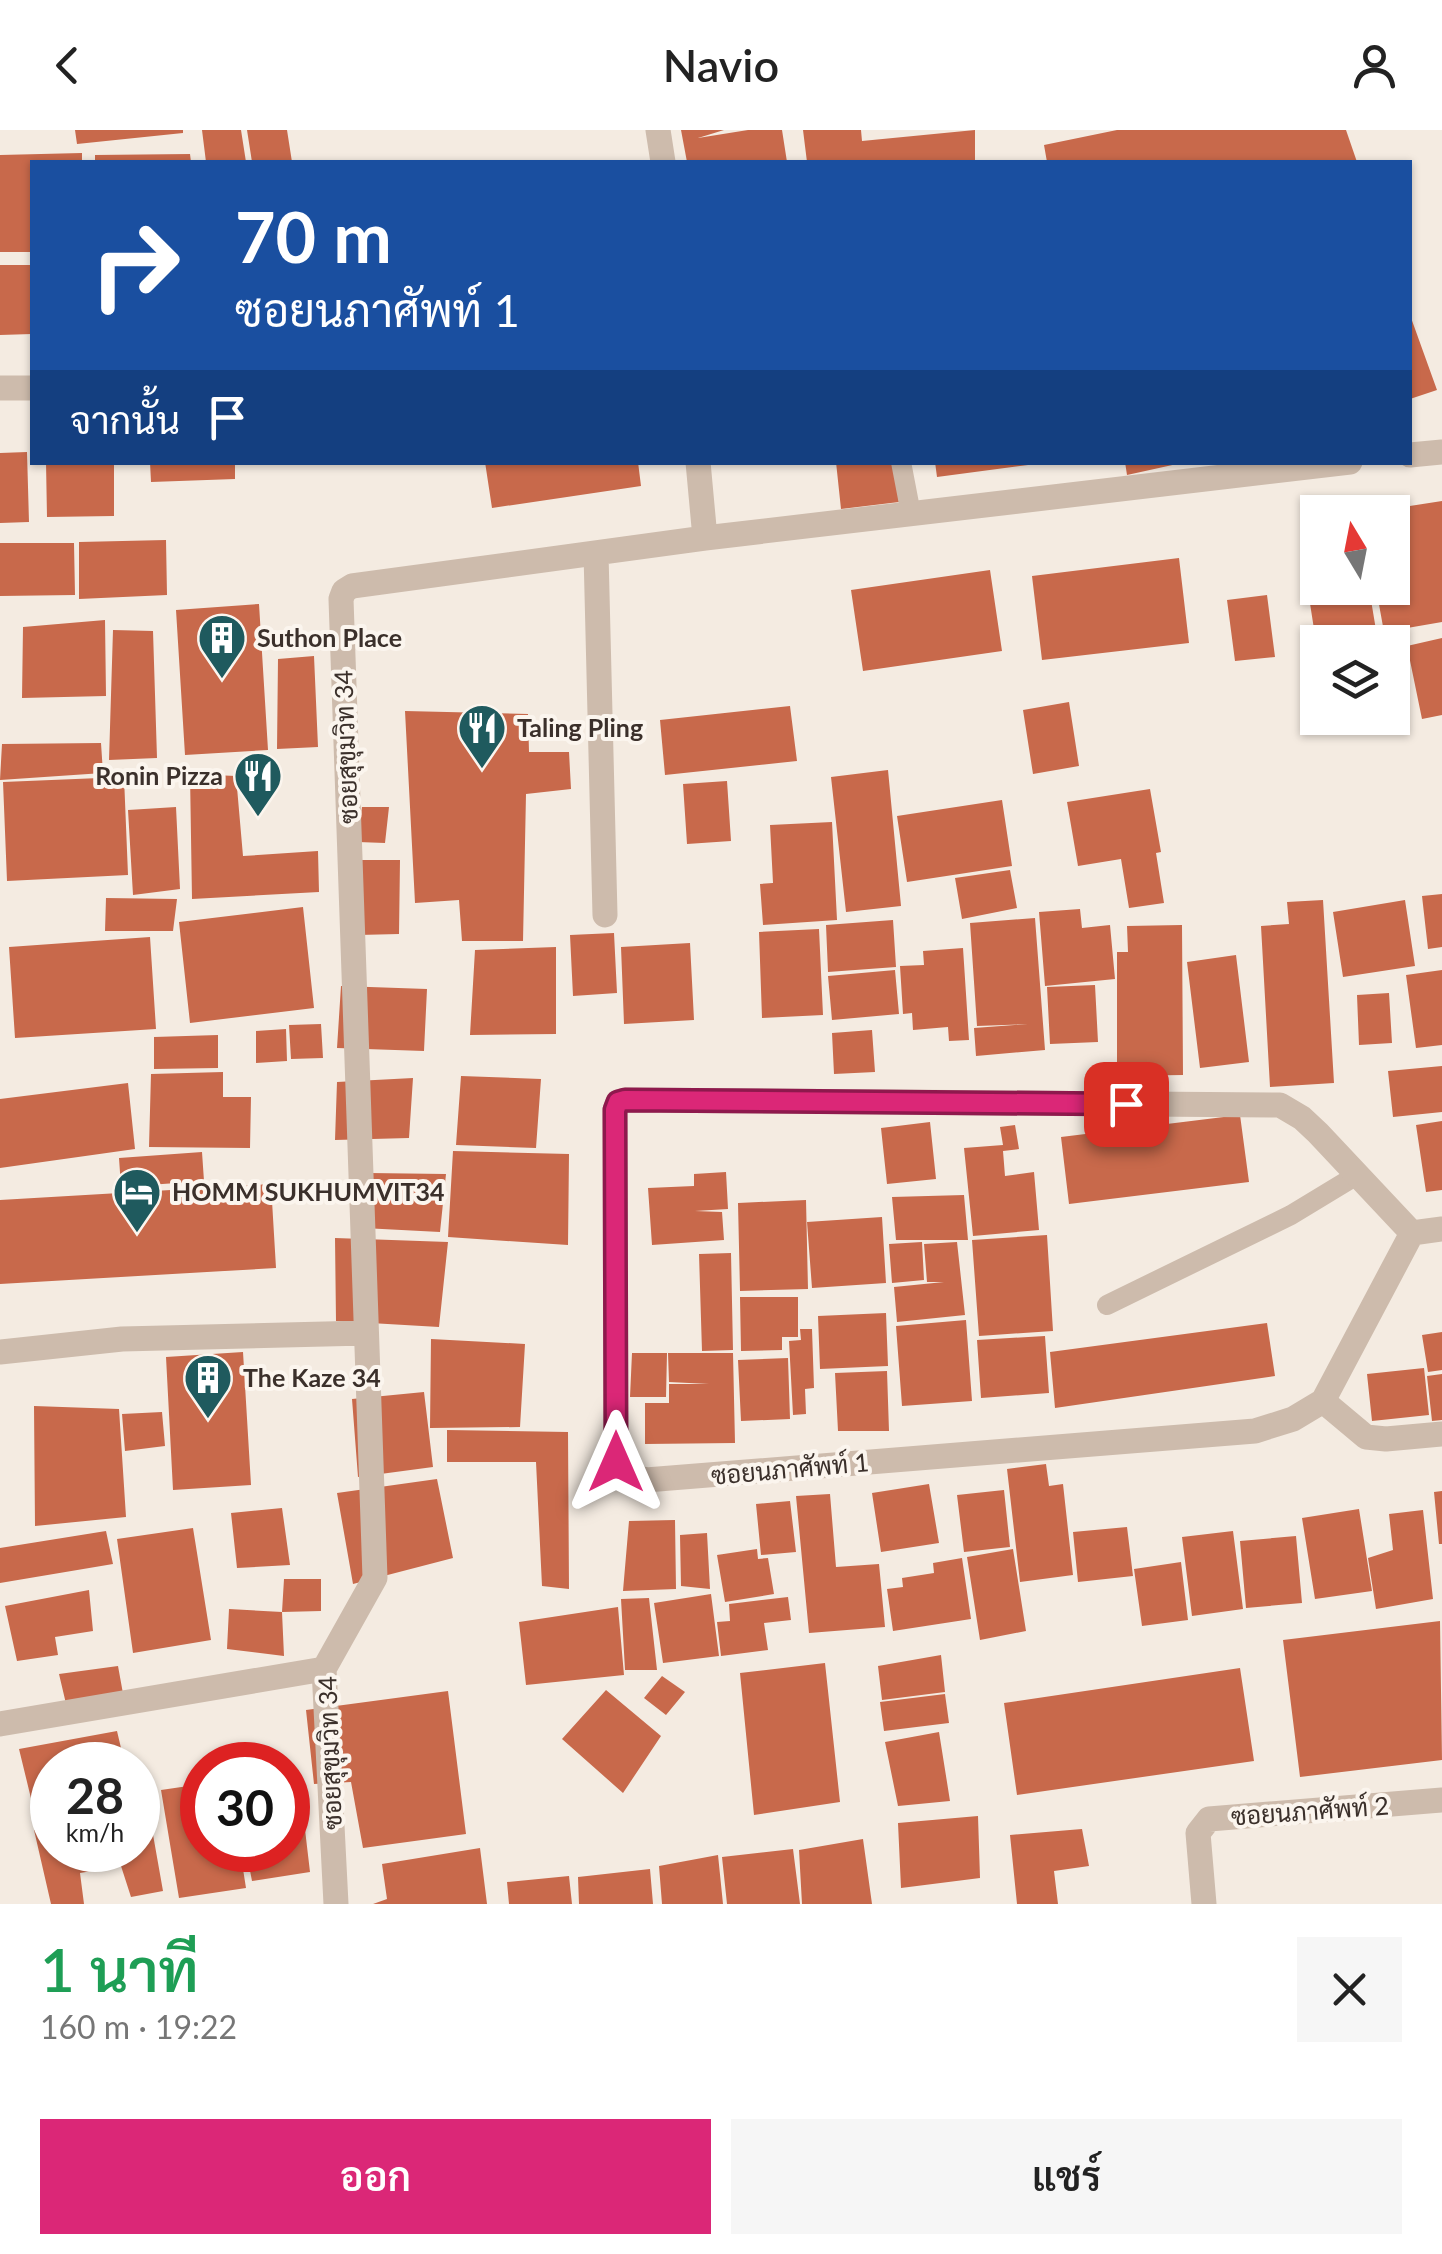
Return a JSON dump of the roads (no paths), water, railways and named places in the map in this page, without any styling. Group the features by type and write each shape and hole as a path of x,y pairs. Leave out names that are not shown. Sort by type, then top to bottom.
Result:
{"street":[{"path":"658,130 664,160"},
{"path":"0,388 30,388"},
{"path":"1412,456 1442,452"},
{"path":"698,465 705,538"},
{"name":"ซอยสุขุมวิท 34","path":"336,1904 324,1669 374,1578 344,591 352,586 705,538 1325,465"},
{"path":"596,553 605,915"},
{"name":"ซอยนภาศัพท์ 1","path":"1323,1400 1293,1418 1254,1431 646,1480 622,1474 616,1462 618,1102 1280,1105 1302,1118 1412,1234"},
{"path":"1442,1230 1412,1234 1323,1400 1366,1437 1442,1434"},
{"path":"0,1352 122,1339 366,1333"},
{"path":"0,1724 324,1669"},
{"name":"ซอยนภาศัพท์ 2","path":"1204,1904 1198,1833 1209,1818 1442,1800"}],"lane":[{"path":"902,465 910,514"},
{"path":"1107,1306 1290,1215 1357,1175"}],"place":[{"name":"Suthon Place","path":"222,680"},
{"name":"Taling Pling","path":"482,770"},
{"name":"Ronin Pizza","path":"258,818"},
{"name":"HOMM SUKHUMVIT34","path":"137,1234"},
{"name":"The Kaze 34","path":"208,1420"}]}
